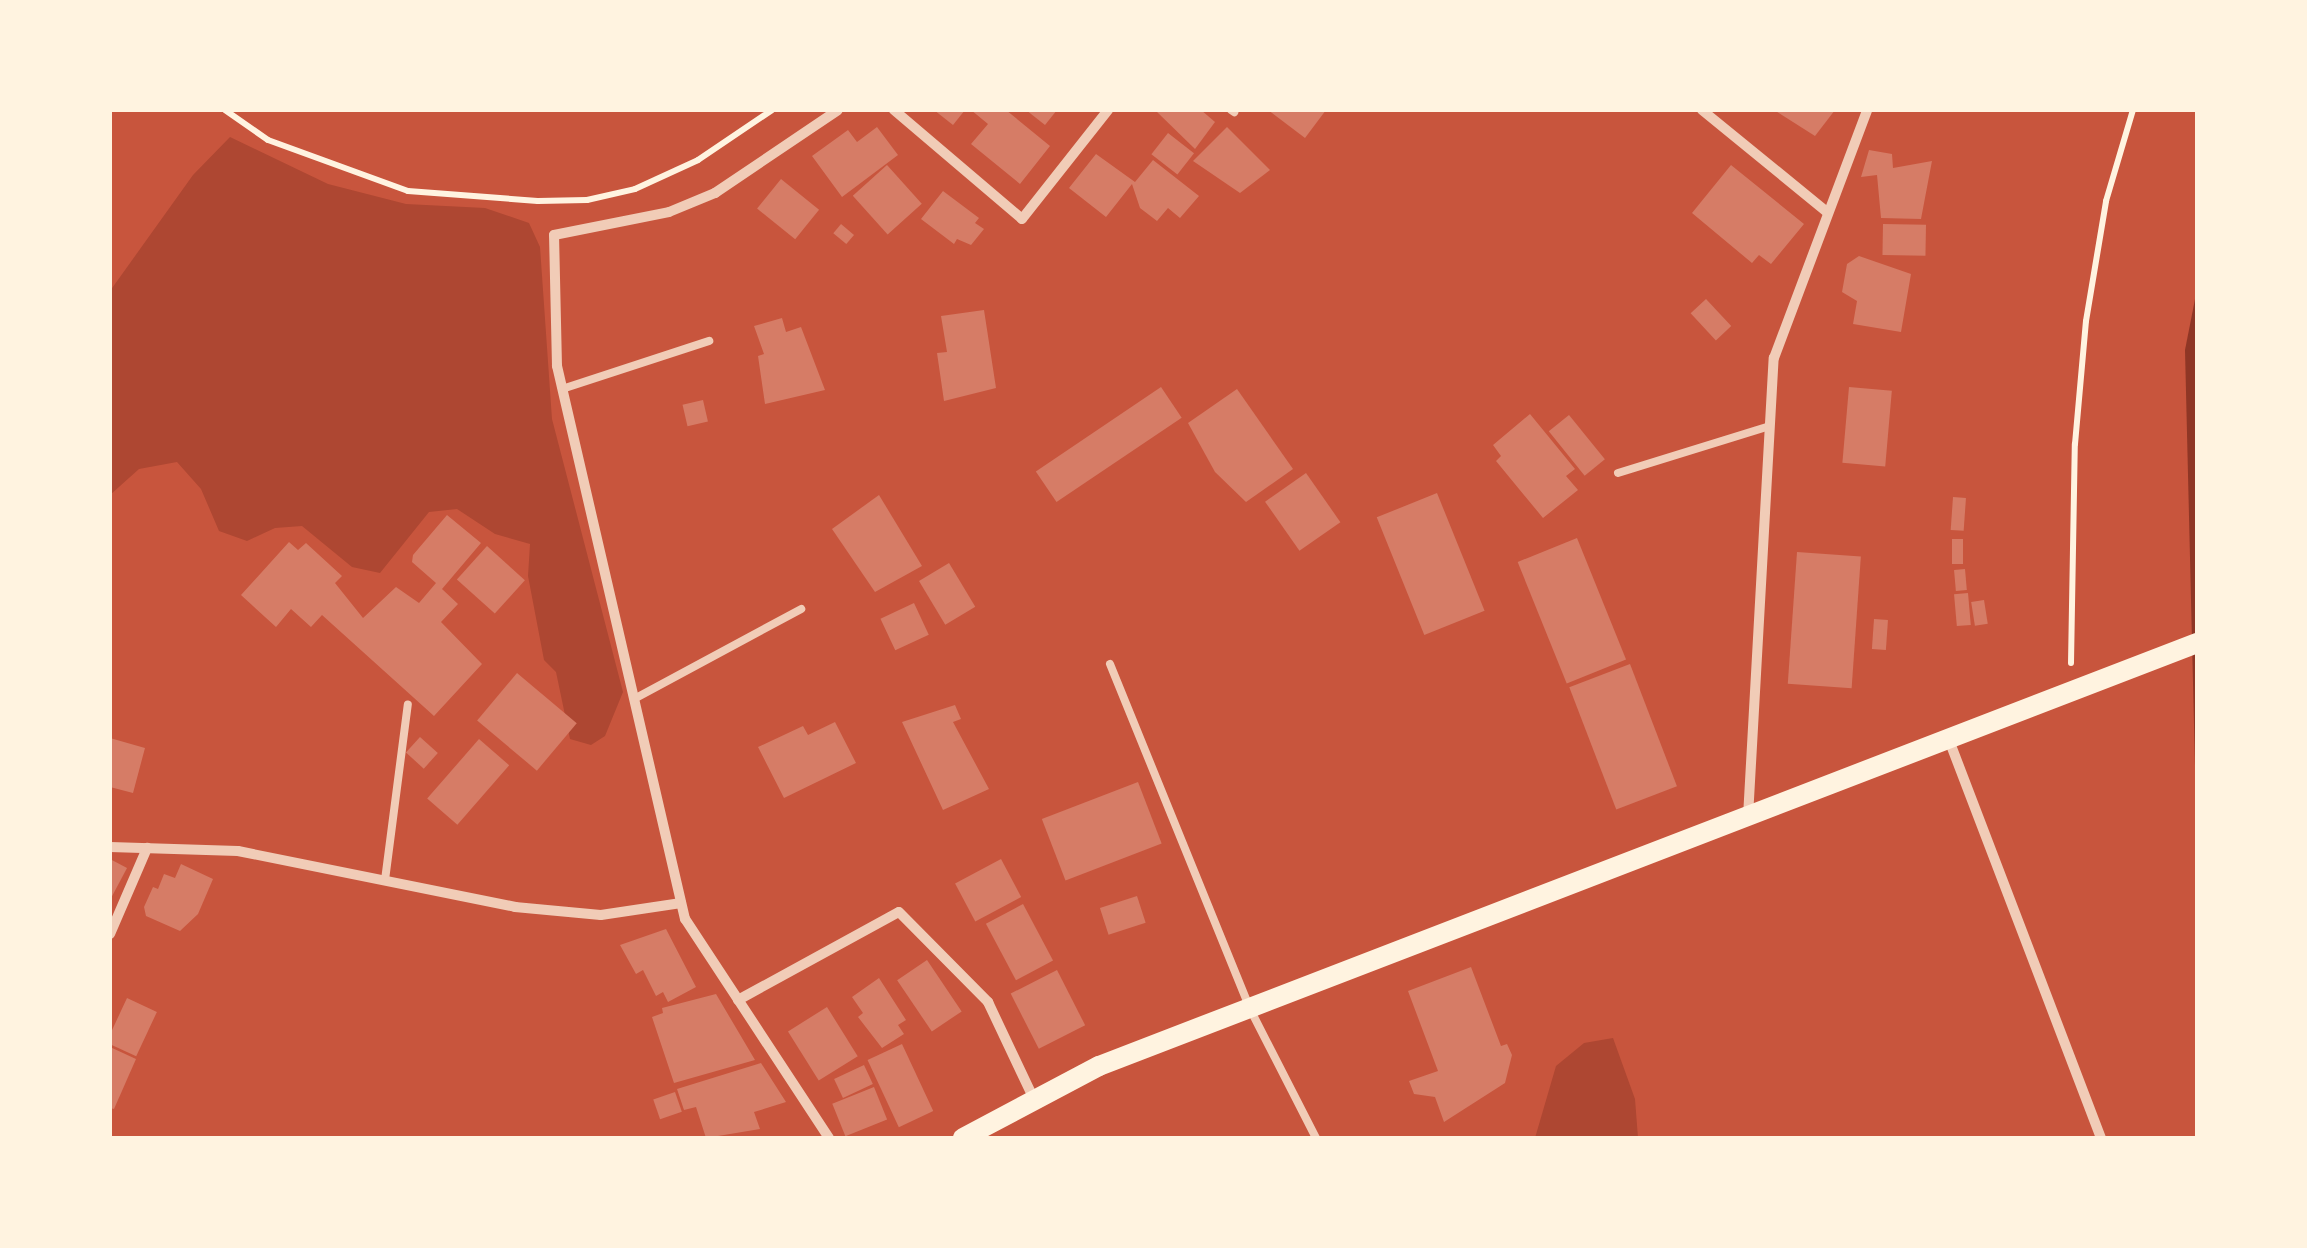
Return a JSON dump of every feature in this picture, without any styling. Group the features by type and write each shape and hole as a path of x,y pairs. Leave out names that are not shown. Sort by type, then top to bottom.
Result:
{"main road":[{"path":"963,1138 1033,1097 1249,1007 2197,643"}],"street":[{"path":"829,1138 680,903 562,388 554,236 669,212 715,194 838,110"},
{"path":"894,110 1022,220 1108,110"},
{"path":"1702,110 1827,212"},
{"path":"1748,818 1774,358 1868,110"},
{"path":"1949,740 2101,1138"},
{"path":"110,847 238,851 515,907 601,916 680,903"},
{"path":"110,934 147,848"},
{"path":"738,1000 899,912 988,1002 1033,1097"}],"lane":[{"path":"562,388 709,341"},
{"path":"1618,474 1770,426"},
{"path":"634,699 802,609"},
{"path":"1110,664 1249,1007 1316,1138"},
{"path":"385,880 408,704"}],"path":[{"path":"225,110 268,140 408,191 538,201 587,200 634,189 698,160 772,110"},
{"path":"2071,692 2075,444 2086,321 2106,201 2133,110"}],"shaded area":[{"path":"230,137 328,184 406,204 485,208 529,223 540,247 552,419 623,692 605,736 591,745 570,739 556,672 544,660 528,576 530,544 495,534 457,509 429,512 380,573 352,567 302,526 275,528 247,541 219,531 201,489 177,462 139,469 110,495 110,291 193,175"},
{"path":"2197,289 2197,849 2185,350"},
{"path":"1613,1038 1635,1099 1638,1138 1535,1138 1556,1066 1584,1043"}],"building":[{"path":"934,110 965,110 953,125"},
{"path":"971,110 1006,110 1050,146 1020,184 971,144 988,124"},
{"path":"1026,110 1057,110 1045,125"},
{"path":"1155,110 1201,110 1215,122 1195,149"},
{"path":"1268,110 1326,110 1305,138"},
{"path":"1774,110 1835,110 1815,136"},
{"path":"877,127 898,155 842,197 812,156 848,130 857,142"},
{"path":"1227,127 1270,170 1240,193 1193,161"},
{"path":"1168,133 1194,153 1177,175 1151,154"},
{"path":"1869,150 1892,154 1893,168 1932,161 1921,219 1881,218 1877,175 1861,177"},
{"path":"1096,154 1135,182 1153,160 1199,196 1180,218 1168,208 1157,221 1140,208 1132,184 1106,217 1069,188"},
{"path":"887,165 922,204 888,234 853,196"},
{"path":"1731,165 1804,224 1771,264 1759,255 1752,263 1692,213"},
{"path":"781,179 819,210 795,239 757,209"},
{"path":"943,191 979,218 975,223 984,229 971,245 957,239 954,244 921,219"},
{"path":"841,224 854,235 846,244 833,233"},
{"path":"1883,224 1926,225 1925,256 1882,255"},
{"path":"1859,256 1911,274 1901,332 1853,324 1857,301 1842,292 1847,264"},
{"path":"1706,299 1731,326 1716,340 1691,313"},
{"path":"984,310 996,388 944,401 937,353 947,352 941,316"},
{"path":"782,318 786,332 801,327 825,390 765,404 758,356 764,354 754,326"},
{"path":"1161,387 1182,418 1057,502 1036,471"},
{"path":"1849,387 1892,391 1885,466 1842,463"},
{"path":"1237,389 1293,469 1246,502 1215,472 1188,423"},
{"path":"703,400 708,421 687,426 683,405"},
{"path":"1530,414 1575,469 1566,476 1578,490 1543,518 1496,461 1501,456 1493,445"},
{"path":"1569,415 1605,459 1585,476 1549,431"},
{"path":"1306,473 1340,522 1299,551 1265,502"},
{"path":"1437,493 1485,611 1424,635 1377,517"},
{"path":"879,495 922,566 875,592 832,529"},
{"path":"1953,497 1966,498 1964,531 1951,530"},
{"path":"447,515 481,543 442,589 458,604 441,622 482,664 434,716 322,615 311,627 291,609 276,627 241,595 289,542 298,550 306,543 342,576 335,583 363,618 396,587 419,603 436,583 412,562 413,555"},
{"path":"1577,538 1626,659 1567,683 1518,562"},
{"path":"1952,539 1963,539 1963,564 1952,564"},
{"path":"487,546 525,580 495,614 457,579"},
{"path":"1797,552 1861,556 1852,688 1788,684"},
{"path":"949,563 975,607 945,625 919,581"},
{"path":"1965,569 1967,590 1956,591 1954,570"},
{"path":"1968,593 1971,625 1957,626 1954,594"},
{"path":"1984,600 1988,624 1975,626 1971,602"},
{"path":"914,603 929,635 895,650 880,619"},
{"path":"1874,619 1888,620 1886,650 1872,649"},
{"path":"1630,664 1677,786 1616,810 1569,687"},
{"path":"517,673 577,723 537,771 477,720"},
{"path":"955,705 961,719 953,722 989,789 943,810 902,722"},
{"path":"835,722 856,763 784,798 758,747 803,726 808,735"},
{"path":"420,737 438,753 424,769 406,753"},
{"path":"110,738 145,748 133,793 110,787"},
{"path":"479,739 509,765 457,825 427,799"},
{"path":"1138,782 1162,844 1065,881 1042,819"},
{"path":"110,859 127,868 110,900"},
{"path":"1001,859 1021,897 975,921 955,883"},
{"path":"181,864 213,879 198,914 180,931 146,916 144,907 164,874 175,878"},
{"path":"1137,896 1146,923 1109,935 1100,908"},
{"path":"1023,904 1053,961 1016,980 986,924"},
{"path":"666,929 696,987 668,1002 663,992 656,996 643,970 636,974 620,945"},
{"path":"927,960 962,1011 932,1032 897,980"},
{"path":"1471,967 1501,1046 1507,1044 1512,1055 1505,1083 1444,1122 1435,1097 1414,1094 1409,1081 1438,1071 1408,991"},
{"path":"1057,970 1085,1025 1039,1049 1011,994"},
{"path":"879,978 906,1020 898,1025 904,1034 882,1048 858,1017 863,1013 852,997"},
{"path":"716,994 755,1060 674,1083 652,1017 663,1013 662,1008"},
{"path":"127,998 157,1012 136,1056 110,1044 110,1034"},
{"path":"827,1007 858,1056 819,1081 788,1031"},
{"path":"902,1044 933,1111 899,1127 868,1060"},
{"path":"110,1047 136,1059 114,1109 110,1108"},
{"path":"761,1063 786,1102 754,1112 760,1129 706,1138 696,1107 684,1110 677,1089"},
{"path":"864,1065 873,1084 843,1098 834,1079"},
{"path":"874,1087 887,1119 845,1136 832,1104"},
{"path":"675,1092 682,1112 660,1119 653,1099"}]}
